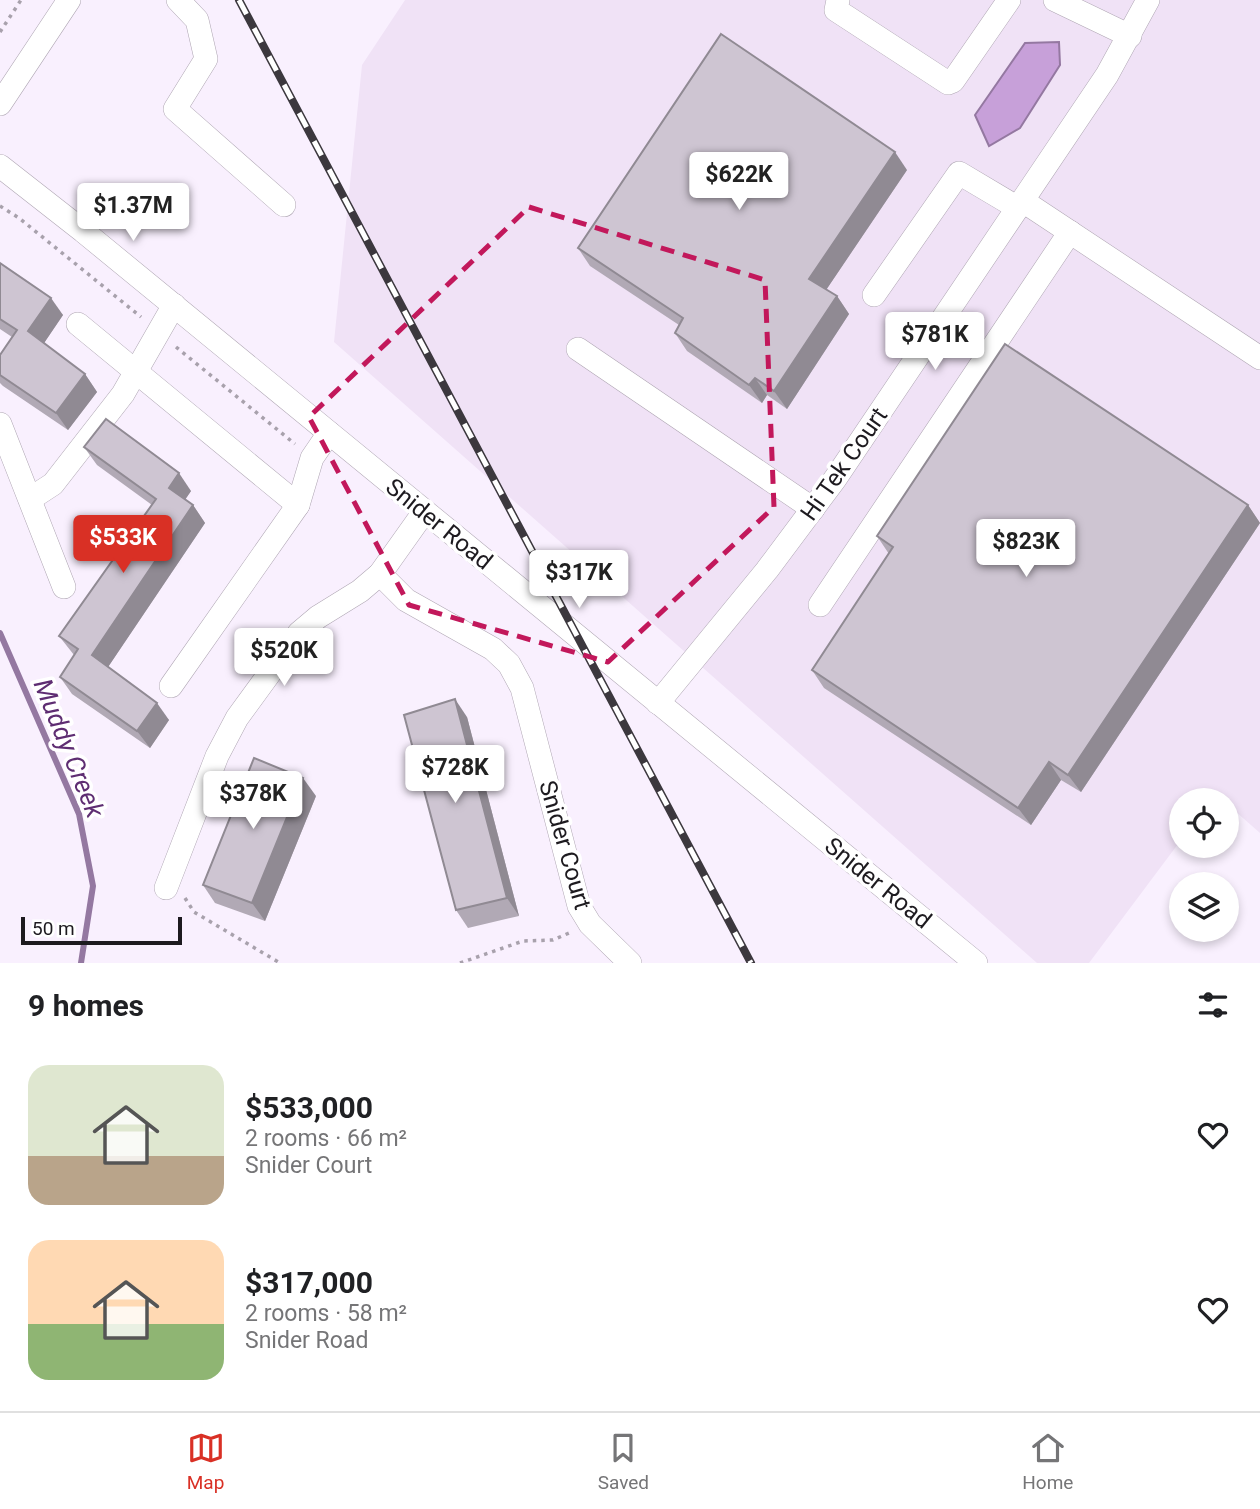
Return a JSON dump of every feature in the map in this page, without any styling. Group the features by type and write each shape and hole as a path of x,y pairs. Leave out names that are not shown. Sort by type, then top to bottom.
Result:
{"street":[{"path":"0,104 69,0"},
{"path":"178,0 197,20 206,59 175,109 284,205"},
{"path":"838,0 836,10 948,83 953,81 1009,0"},
{"path":"1055,0 1130,36"},
{"name":"Hi Tek Court","path":"658,703 767,570 903,380 1107,75 1148,0"},
{"name":"Snider Road","path":"0,166 174,305 975,963"},
{"path":"874,295 959,173 1070,232 1260,358"},
{"path":"820,605 1070,232"},
{"path":"30,499 53,484 123,394 174,305"},
{"path":"78,324 298,505"},
{"path":"579,349 813,509"},
{"path":"0,425 64,587"},
{"path":"171,686 298,505 312,458 328,433"},
{"path":"166,888 216,755 237,718 299,633 380,574 424,512"},
{"name":"Snider Court","path":"380,574 406,600 493,649 509,664 522,688 579,906 590,923 630,963"}],"path":[{"path":"0,32 21,0"},
{"path":"166,888 187,899 194,912 280,963"},
{"path":"460,963 523,941 553,940 590,923"}],"highlighted area":[{"path":"529,207 765,280 774,507 608,662 409,605 309,417"}],"shaded area":[{"path":"405,0 1260,0 1260,833 1239,815 1239,788 1169,788 1169,856 1089,963 1037,963 334,342 362,65"},
{"path":"1059,42 1060,65 1020,128 989,146 975,115 1025,43"}],"building":[{"path":"721,34 895,152 809,279 837,296 774,391 755,378 749,385 675,333 683,318 578,248"},
{"path":"0,263 51,298 28,331 85,374 56,413 0,375 0,355 17,330 0,319"},
{"path":"1005,344 1248,505 1068,775 1049,762 1018,808 812,670 893,547 877,536"},
{"path":"106,419 179,473 169,488 193,505 92,655 157,703 137,731 60,677 78,649 59,636 156,499 84,447"},
{"path":"455,699 507,898 456,910 404,715"},
{"path":"254,758 303,778 252,903 203,885"}],"waterway":[{"name":"Muddy Creek","path":"0,633 79,814 93,886 81,963"}],"railway":[{"path":"239,0 751,963"}]}
